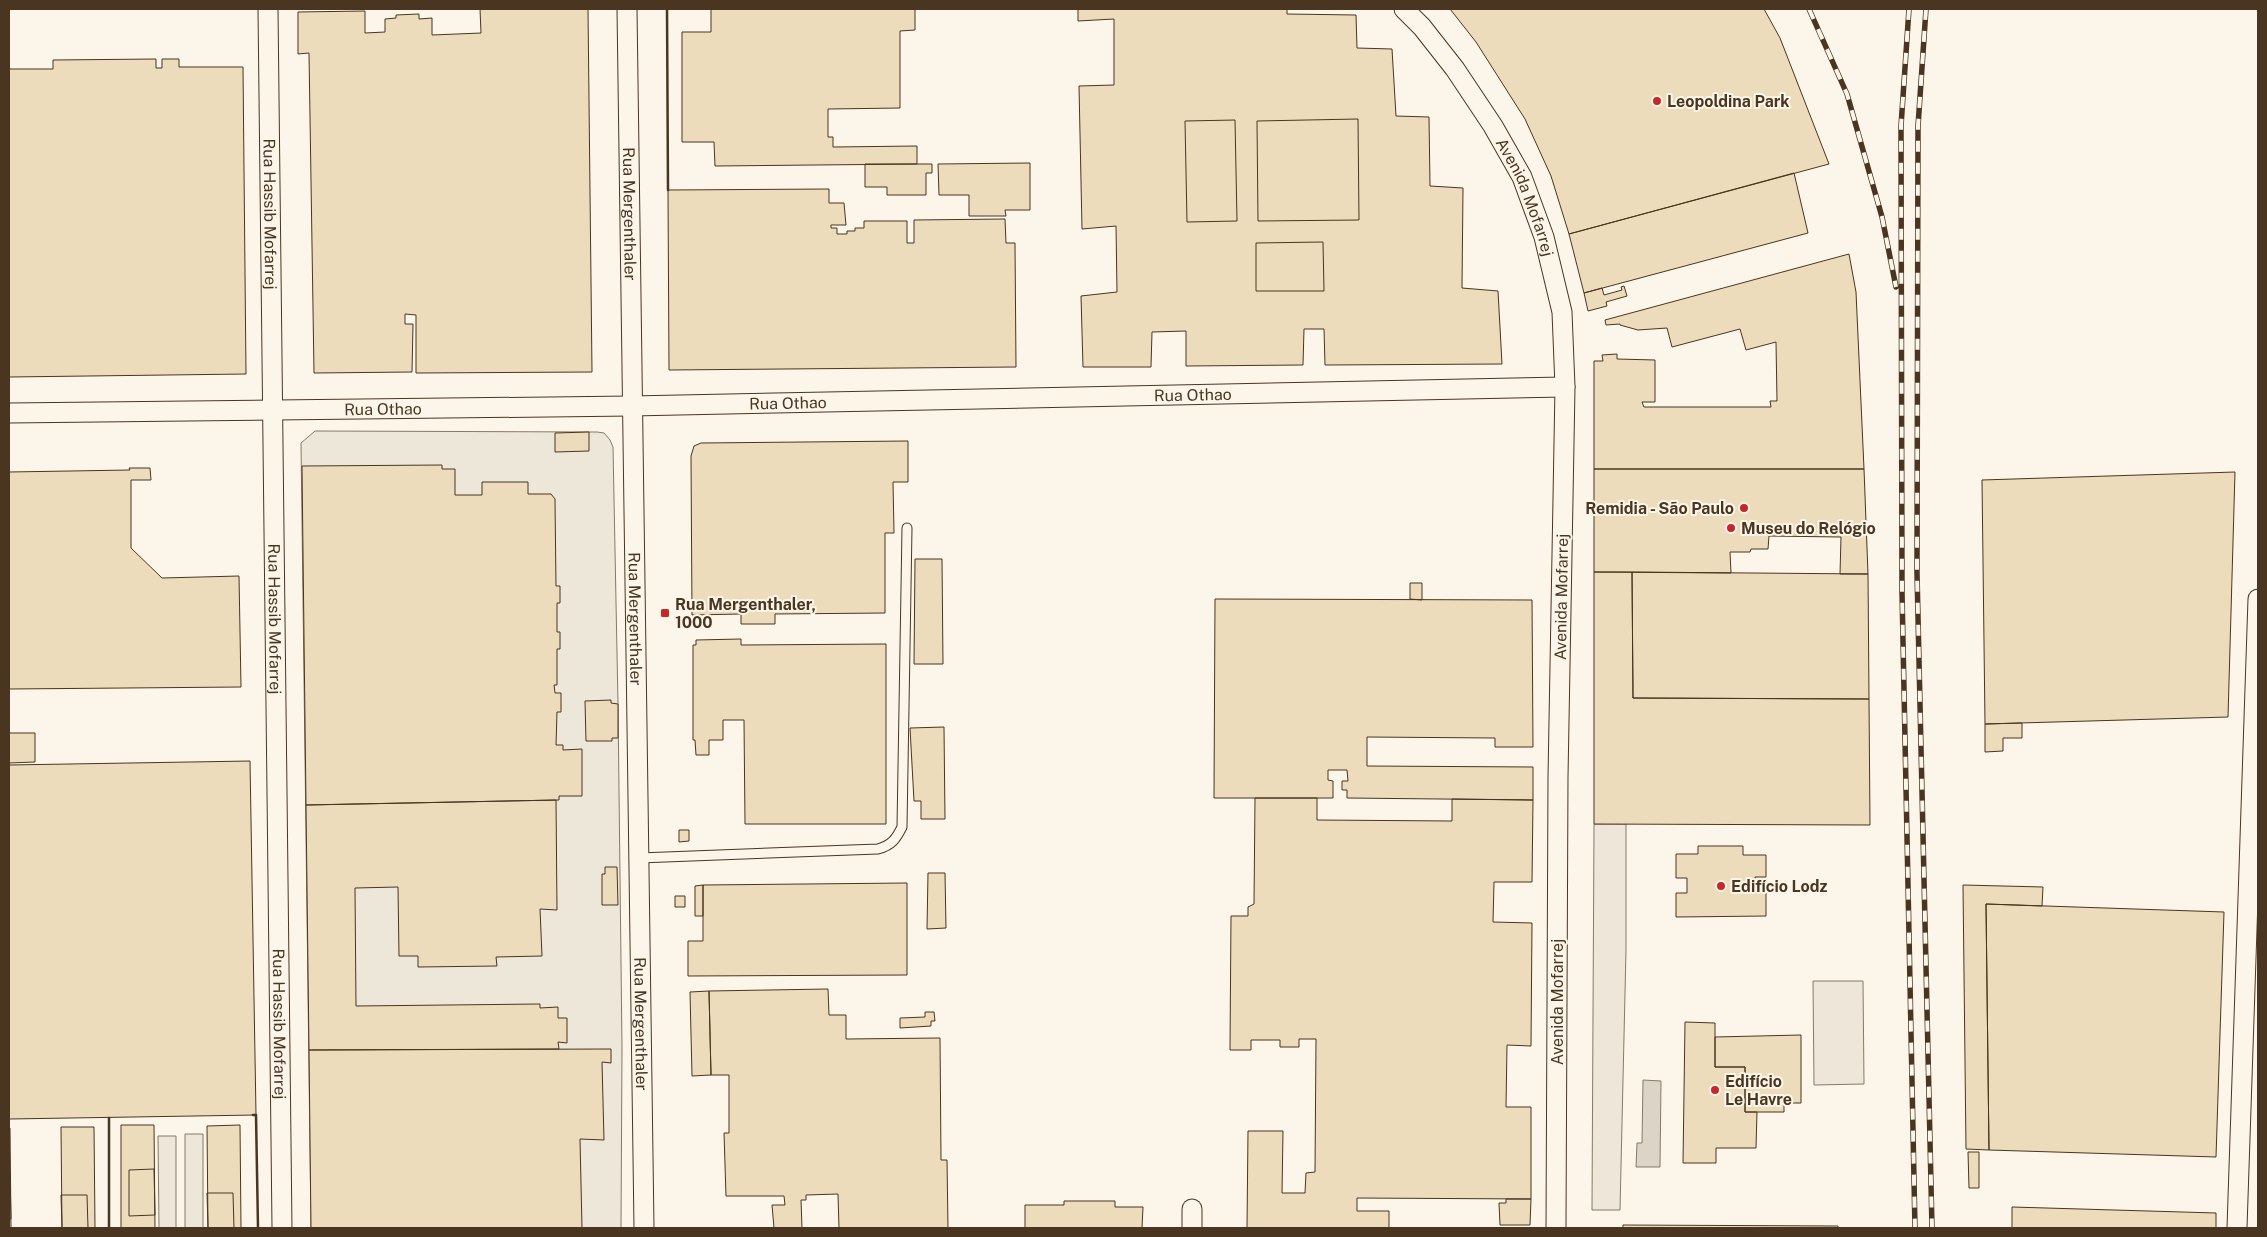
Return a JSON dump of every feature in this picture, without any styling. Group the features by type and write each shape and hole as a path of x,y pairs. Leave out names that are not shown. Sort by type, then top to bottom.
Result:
{"street":[{"name":"Rua Hassib Mofarrej","path":"268,9 282,1228"},
{"name":"Rua Mergenthaler","path":"627,9 631,406 644,1228"},
{"name":"Avenida Mofarrej","path":"1404,9 1422,27 1455,69 1493,126 1522,177 1544,238 1562,312 1565,387 1558,777 1556,1228"},
{"name":"Rua Othao","path":"9,413 631,406 1565,387"},
{"path":"2237,1228 2251,1040 2258,599"},
{"path":"1192,1209 1192,1228"}],"lane":[{"path":"639,858 878,849 890,845 898,837 902,827 907,528"}],"shaded area":[{"path":"315,431 597,432 604,433 613,447 622,1048 621,1228 311,1228 301,443"},
{"path":"1594,824 1626,824 1626,950 1620,1210 1592,1210"},
{"path":"1813,981 1863,981 1864,1084 1814,1085"},
{"path":"1643,1080 1661,1081 1660,1167 1636,1167 1637,1143 1642,1143"},
{"path":"185,1134 203,1134 203,1228 185,1228"},
{"path":"158,1136 176,1136 176,1228 159,1228"}],"building":[{"path":"480,9 588,9 592,372 416,373 416,315 405,314 405,324 413,324 412,372 314,373 309,53 298,54 298,12 365,11 365,33 385,32 385,19 396,18 396,15 419,14 419,19 432,18 432,35 481,33"},
{"path":"711,9 915,9 915,30 900,31 900,108 828,109 828,137 833,137 833,147 917,146 917,164 715,166 714,142 682,142 682,32 711,32"},
{"path":"1078,9 1287,9 1287,14 1356,15 1357,48 1392,49 1396,116 1429,117 1430,186 1463,188 1462,288 1498,291 1502,364 1325,365 1324,329 1304,329 1303,365 1186,366 1186,331 1152,332 1151,367 1083,367 1081,296 1117,292 1116,226 1082,229 1079,86 1114,85 1114,19 1078,21"},
{"path":"1450,9 1764,9 1780,38 1829,164 1569,234 1551,176 1525,119 1476,42"},
{"path":"156,59 156,68 162,68 162,59 179,59 179,67 243,67 246,374 9,377 9,69 53,69 53,60"},
{"path":"1358,119 1359,220 1258,221 1257,121"},
{"path":"1235,120 1237,221 1187,222 1185,121"},
{"path":"1030,163 1030,210 1005,210 1006,216 969,216 969,195 939,195 938,164"},
{"path":"865,164 932,164 932,173 926,173 926,195 887,195 887,187 865,187"},
{"path":"1794,173 1808,233 1584,293 1569,234"},
{"path":"829,189 829,203 844,203 846,225 831,225 831,228 837,228 837,234 847,234 847,231 855,231 855,228 864,228 864,221 907,221 907,243 914,243 914,220 1005,219 1006,243 1015,243 1016,367 669,370 668,190"},
{"path":"1323,242 1324,291 1256,291 1256,243"},
{"path":"1849,254 1856,292 1864,469 1594,469 1594,361 1603,361 1602,355 1617,354 1617,359 1655,360 1655,402 1642,402 1644,407 1771,407 1770,401 1777,401 1776,342 1746,350 1740,329 1672,347 1667,328 1638,330 1620,324 1606,325 1605,320"},
{"path":"1624,286 1627,296 1606,302 1607,306 1588,311 1584,293 1602,288 1604,295 1622,290 1621,287"},
{"path":"589,432 589,451 555,452 555,433"},
{"path":"908,441 908,482 893,482 894,533 885,533 885,613 775,614 775,624 741,624 741,614 692,615 691,456 694,446 701,443"},
{"path":"442,465 442,469 455,469 455,495 482,495 482,482 528,482 528,494 551,494 555,499 556,586 560,586 560,603 557,603 557,632 560,632 560,649 557,649 557,685 554,685 555,693 561,693 561,712 557,712 556,745 563,745 563,750 582,749 582,796 559,796 559,800 306,805 302,466"},
{"path":"129,468 150,468 151,480 131,480 131,548 162,578 239,576 241,687 9,689 9,472 130,470"},
{"name":"Museu do Relógio","path":"1594,469 1864,469 1868,574 1840,574 1841,537 1769,536 1768,549 1751,549 1750,552 1730,552 1731,573 1594,572"},
{"path":"2235,472 2228,717 1985,724 1982,480"},
{"path":"915,559 942,559 943,664 914,664"},
{"path":"1594,572 1632,572 1633,698 1869,699 1870,825 1594,824"},
{"path":"1632,572 1868,574 1869,699 1633,698"},
{"path":"1410,583 1422,583 1422,600 1410,599"},
{"path":"1215,599 1532,600 1533,747 1495,747 1495,738 1367,737 1367,766 1533,767 1533,800 1347,798 1347,790 1342,790 1342,781 1348,781 1347,770 1328,770 1328,780 1333,781 1333,798 1214,798"},
{"path":"741,639 741,645 886,644 886,824 745,824 744,720 723,720 723,740 709,740 709,755 696,755 695,740 693,740 693,645 696,645 696,640"},
{"path":"611,700 611,703 618,704 618,738 612,738 612,741 586,741 585,701"},
{"path":"2022,723 2022,738 2003,738 2003,751 1985,752 1985,724"},
{"path":"944,727 945,819 921,819 921,801 914,801 910,728"},
{"path":"9,733 35,733 35,762 9,763"},
{"path":"250,761 256,1115 9,1119 9,765"},
{"path":"1255,798 1317,798 1317,820 1452,821 1452,799 1533,800 1532,882 1494,882 1493,922 1532,923 1531,1046 1507,1045 1506,1107 1531,1107 1531,1199 1357,1198 1357,1211 1389,1211 1389,1228 1247,1228 1248,1131 1283,1131 1282,1193 1305,1193 1306,1173 1315,1172 1316,1039 1299,1039 1299,1047 1280,1047 1280,1040 1251,1040 1251,1050 1230,1050 1231,916 1248,916 1248,907 1254,904"},
{"path":"556,800 557,910 540,909 542,956 496,957 497,966 418,967 418,956 399,956 398,887 355,888 356,1006 540,1004 540,1008 558,1007 558,1018 567,1018 567,1043 558,1042 559,1049 309,1050 306,805"},
{"path":"679,830 689,830 689,841 679,842"},
{"name":"Edifício Lodz","path":"1698,846 1743,846 1743,855 1766,855 1766,877 1755,877 1755,893 1766,893 1766,916 1676,917 1676,893 1687,893 1687,878 1676,878 1676,854 1698,854"},
{"path":"605,867 617,867 618,905 602,905 602,874 605,874"},
{"path":"928,873 945,873 946,928 927,929"},
{"path":"907,883 907,975 688,976 688,941 703,941 703,885"},
{"path":"703,885 703,916 695,916 695,886"},
{"path":"1963,885 2043,887 2042,906 1986,904 1989,1150 1966,1149"},
{"path":"675,896 685,896 685,907 675,907"},
{"path":"1986,904 2224,912 2216,1157 1989,1150"},
{"path":"828,989 829,1015 846,1015 846,1039 940,1038 941,1160 947,1160 948,1228 839,1228 838,1194 806,1195 806,1200 801,1200 802,1228 774,1228 772,1205 785,1205 784,1196 726,1196 724,1133 729,1133 729,1075 711,1075 709,991"},
{"path":"709,991 711,1075 692,1076 690,992"},
{"path":"925,1012 934,1012 935,1021 931,1021 931,1026 900,1028 900,1018 925,1017"},
{"name":"Edifício Le Havre","path":"1685,1022 1715,1023 1715,1067 1745,1067 1745,1112 1757,1112 1756,1148 1716,1148 1716,1163 1683,1163"},
{"path":"1801,1035 1801,1103 1784,1103 1784,1112 1745,1112 1745,1067 1715,1067 1715,1037"},
{"path":"611,1049 611,1063 602,1062 604,1140 580,1139 582,1228 311,1228 309,1050"},
{"path":"121,1125 154,1125 155,1228 121,1228"},
{"path":"240,1125 241,1228 208,1228 207,1126"},
{"path":"61,1127 94,1127 95,1228 62,1228"},
{"path":"9,1129 11,1228 9,1228"},
{"path":"1968,1152 1979,1152 1979,1188 1969,1188"},
{"path":"154,1169 155,1215 129,1216 129,1170"},
{"path":"10,1173 11,1219 9,1219"},
{"path":"207,1193 233,1193 234,1228 208,1228"},
{"path":"61,1195 87,1195 88,1228 62,1228"},
{"path":"1506,1199 1531,1199 1530,1225 1500,1225 1499,1203 1506,1203"},
{"path":"1064,1201 1115,1201 1115,1207 1143,1207 1142,1228 1025,1228 1025,1205 1064,1205"},
{"path":"2012,1207 2216,1213 2216,1228 2012,1228"},
{"path":"1623,1225 1838,1226 1838,1228 1623,1228"}],"railway":[{"path":"1809,9 1847,94 1882,217 1896,287"},
{"path":"1909,9 1901,126 1902,592 1915,1228"},
{"path":"1926,9 1918,126 1917,573 1932,1228"}],"wall":[{"path":"667,9 668,190"},
{"path":"253,1115 256,1115 258,1228"},
{"path":"109,1118 109,1228"}],"place":[{"name":"Leopoldina Park","path":"1657,101"},
{"name":"Remidia - São Paulo","path":"1744,508"},
{"name":"Museu do Relógio","path":"1731,528"},
{"name":"Rua Mergenthaler, 1000","path":"665,613"},
{"name":"Edifício Lodz","path":"1721,886"},
{"name":"Edifício Le Havre","path":"1715,1090"}]}
